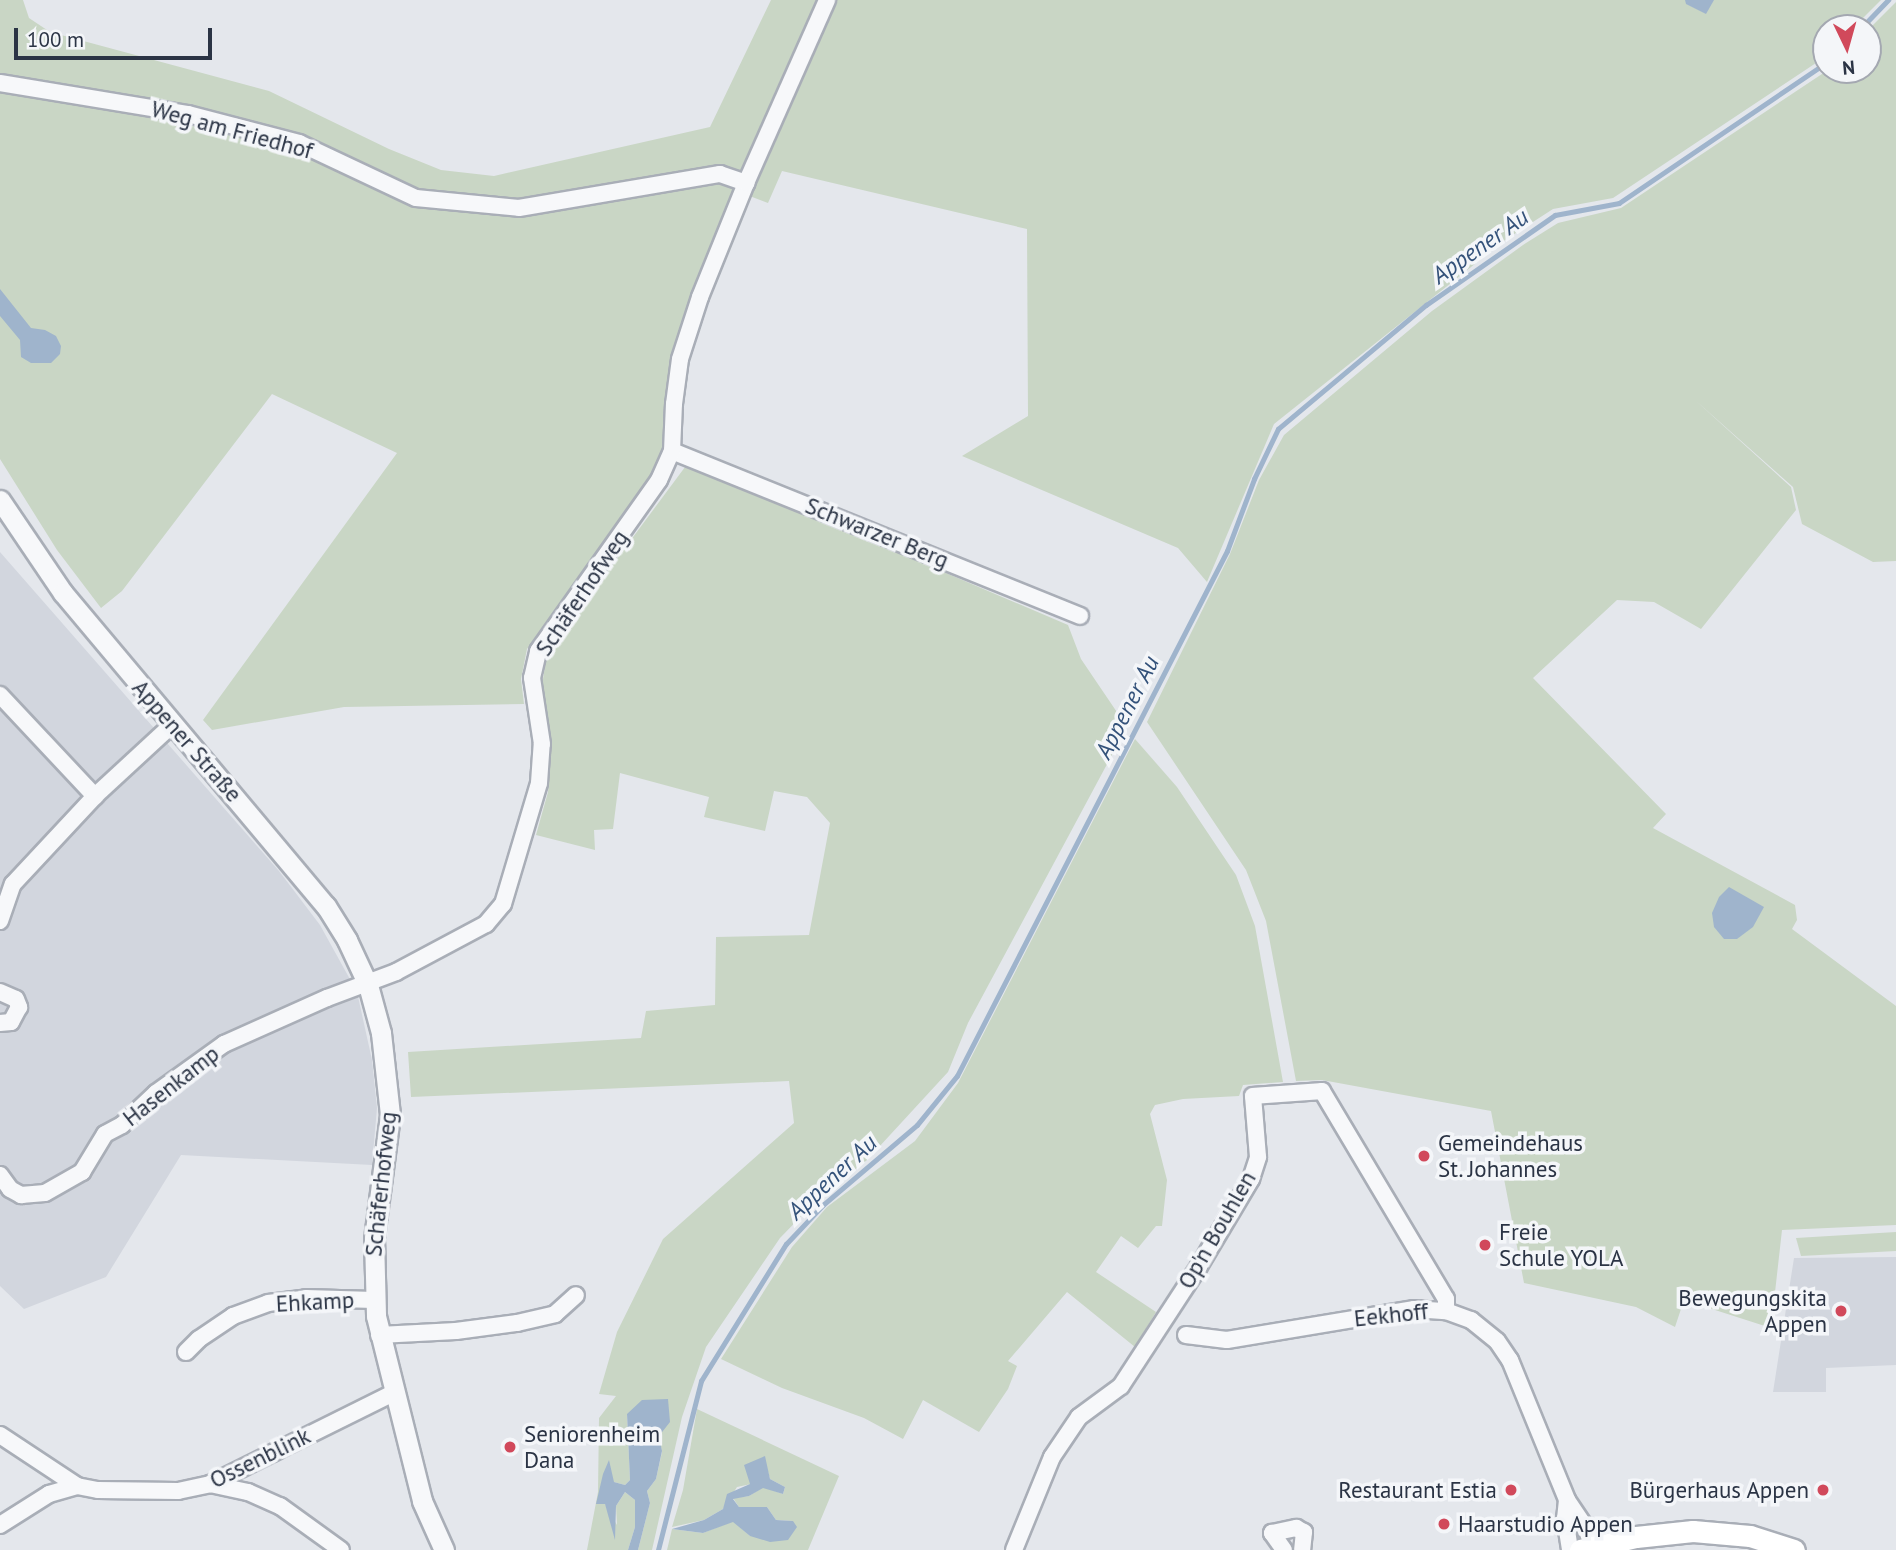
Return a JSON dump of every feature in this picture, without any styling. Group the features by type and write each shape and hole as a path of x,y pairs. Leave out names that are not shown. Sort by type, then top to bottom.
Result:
{"main road":[{"path":"1587,1548 1665,1533 1713,1532 1750,1536 1794,1550"}],"street":[{"name":"Schäferhofweg","path":"444,1550 422,1501 379,1335 374,1300 374,1238 390,1115 381,1033 368,985 486,924 503,904 539,783 542,744 532,678 538,651 659,480 672,451 680,359 700,297 746,183 827,0"},
{"name":"Weg am Friedhof","path":"0,83 188,114 299,143 416,198 519,208 720,174 746,183"},
{"name":"Schwarzer Berg","path":"672,451 1080,617"},
{"name":"Appener Straße","path":"0,500 63,593 326,905 347,940 368,985"},
{"path":"0,695 95,796"},
{"path":"0,920 13,884 95,796 173,724"},
{"name":"Hasenkamp","path":"0,1175 10,1189 21,1195 45,1193 82,1172 105,1134 122,1125 156,1093 223,1044 327,998 368,985"},
{"path":"0,992 16,999 19,1007 11,1022 0,1023"},
{"name":"Op'n Bouhlen","path":"1014,1550 1052,1457 1079,1418 1121,1386 1226,1224 1251,1179 1258,1157 1253,1096 1322,1091 1446,1299 1446,1311"},
{"path":"379,1335 456,1331 517,1323 555,1314 576,1295"},
{"name":"Ehkamp","path":"186,1352 225,1321 268,1303 306,1298 374,1300"},
{"name":"Eekhoff","path":"1186,1335 1227,1340 1414,1309 1446,1311 1471,1320 1504,1350 1567,1500 1586,1528 1587,1548"},
{"name":"Ossenblink","path":"0,1435 77,1486 98,1490 177,1491 211,1484 393,1392"},
{"path":"211,1484 248,1492 280,1506 341,1550"},
{"name":"Ossenblink","path":"0,1525 49,1494 77,1486"},
{"name":"Eekhoff","path":"1567,1500 1565,1518 1570,1550"},
{"path":"1284,1550 1272,1533 1296,1528 1304,1531 1303,1550"}],"shaded area":[{"path":"0,552 279,871 320,925 357,992 372,1060 377,1108 372,1165 181,1155 106,1277 24,1309 0,1286"},
{"name":"Bewegungskita Appen","path":"1896,1257 1896,1365 1826,1368 1826,1392 1773,1392 1794,1258"}],"green space":[{"path":"0,0 23,0 29,18 50,32 269,91 389,149 441,170 494,176 710,127 771,0 1881,0 1867,14 1812,14 1812,66 1613,198 1553,209 1505,240 1274,424 1207,582 1178,548 962,456 1028,416 1027,229 782,171 768,203 734,190 690,299 671,357 664,406 664,445 652,477 527,649 521,679 524,704 344,707 212,730 203,720 397,453 272,394 122,591 101,608 57,550 0,459"},
{"path":"1896,2 1896,561 1873,562 1802,524 1793,487 1695,400 1791,487 1796,510 1701,629 1654,602 1617,600 1533,678 1666,814 1653,828 1795,905 1797,920 1792,929 1896,1006 1896,1225 1782,1230 1771,1328 1684,1300 1675,1327 1636,1307 1524,1283 1491,1111 1322,1080 1296,1081 1266,921 1246,870 1147,722 1230,554 1259,480 1284,435 1432,311 1558,223 1621,208 1812,81 1812,84 1882,84 1882,16"},
{"path":"688,463 1068,625 1081,659 1127,727 968,1023 948,1072 867,1160 820,1197 780,1238 706,1347 682,1417 652,1550 638,1550 650,1503 647,1491 656,1479 662,1452 659,1436 627,1414 630,1480 625,1485 614,1482 597,1504 605,1504 617,1525 616,1506 625,1492 635,1500 635,1527 628,1550 587,1550 598,1492 599,1418 616,1396 599,1394 617,1332 663,1239 794,1123 789,1081 411,1097 408,1052 641,1038 646,1011 715,1005 716,937 809,935 830,823 807,797 774,791 765,831 704,817 709,797 620,773 613,829 594,830 595,850 536,835 548,792 551,755 541,692 547,653"},
{"path":"1135,739 1177,787 1236,875 1255,926 1283,1082 1243,1085 1239,1096 1183,1099 1155,1105 1150,1114 1167,1180 1162,1226 1156,1226 1138,1248 1121,1236 1096,1272 1156,1312 1135,1347 1067,1292 1008,1361 1017,1366 1008,1389 979,1432 923,1400 903,1439 864,1418 782,1388 721,1359 792,1247 827,1207 915,1141 958,1083"},
{"path":"1896,1232 1896,1251 1801,1256 1796,1238"},
{"path":"697,1409 839,1476 808,1550 667,1550 672,1529 703,1533 733,1521 750,1536 793,1521 776,1520 767,1507 739,1507 733,1498 749,1496 763,1487 783,1494 785,1487 770,1479 764,1457 751,1484 737,1487 723,1509 704,1520 672,1527 683,1490"}],"water":[{"path":"1685,0 1714,0 1706,14 1686,4"},
{"path":"0,289 31,328 45,330 56,336 61,346 60,354 51,363 31,363 21,357 20,340 0,316"},
{"path":"1729,887 1764,907 1753,927 1737,939 1724,939 1714,927 1712,913 1719,897"},
{"path":"668,1399 670,1422 659,1436 662,1451 656,1479 647,1491 650,1503 638,1550 628,1550 635,1527 635,1500 625,1492 616,1506 615,1540 605,1504 596,1504 603,1474 609,1460 614,1482 625,1485 630,1480 627,1414 642,1400"},
{"path":"765,1456 770,1479 785,1487 783,1494 763,1488 749,1496 733,1499 739,1507 767,1507 776,1520 793,1521 797,1527 788,1540 770,1542 750,1536 733,1522 703,1533 672,1529 704,1520 723,1509 727,1494 750,1484 744,1465"}],"waterway":[{"name":"Appener Au","path":"1874,14 1888,0"},
{"name":"Appener Au","path":"658,1550 701,1381 786,1244 823,1205 917,1125 957,1076 1227,551 1254,479 1278,429 1426,305 1555,215 1619,203 1812,72"}],"place":[{"name":"Gemeindehaus St. Johannes","path":"1424,1156"},
{"name":"Freie Schule YOLA","path":"1485,1245"},
{"name":"Bewegungskita Appen","path":"1841,1311"},
{"name":"Seniorenheim Dana","path":"510,1447"},
{"name":"Restaurant Estia","path":"1511,1490"},
{"name":"Bürgerhaus Appen","path":"1823,1490"},
{"name":"Haarstudio Appen","path":"1444,1524"}]}
